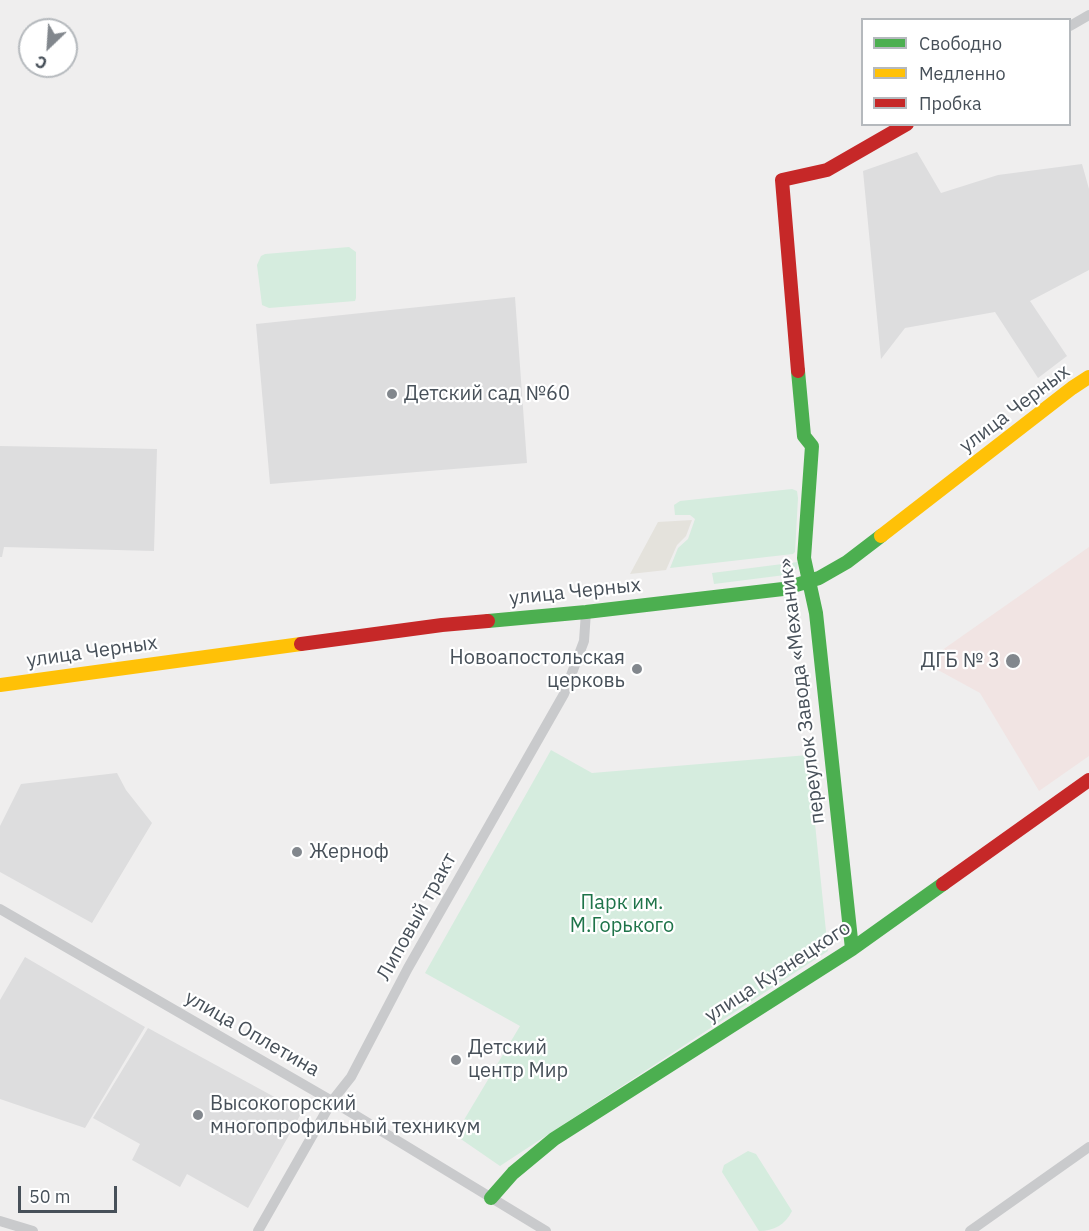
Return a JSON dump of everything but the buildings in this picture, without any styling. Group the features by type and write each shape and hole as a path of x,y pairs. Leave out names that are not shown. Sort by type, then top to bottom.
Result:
{"street":[{"path":"1071,26 1089,15"},
{"name":"переулок Завода «Механик»","path":"852,949 816,613 804,558 812,446 804,436 782,180 827,170 904,126"},
{"name":"улица Черных","path":"0,685 442,625 586,612 783,589 808,582 847,562 1089,377"},
{"name":"Липовый тракт","path":"258,1231 333,1101 351,1077 408,968 564,694 584,641 586,612"},
{"name":"улица Кузнецкого","path":"491,1198 513,1173 554,1139 852,949 1089,780"},
{"name":"улица Оплетина","path":"0,909 333,1101 546,1231"},
{"path":"970,1231 1089,1147"},
{"path":"0,1221 33,1231"}],"shaded area":[{"path":"917,152 941,193 998,175 1082,164 1089,189 1089,270 1030,301 1067,356 1038,378 995,312 905,328 881,359 863,171"},
{"name":"Детский сад №60","path":"515,297 527,463 270,484 256,324"},
{"path":"0,446 157,449 154,551 4,547 2,557 0,557"},
{"path":"692,520 686,536 677,545 666,570 630,574 658,522"},
{"name":"ДГБ № 3","path":"1089,547 1089,756 1039,791 980,693 938,670 938,653"},
{"path":"117,773 126,790 152,823 92,923 0,872 0,826 21,784"},
{"path":"25,957 145,1027 85,1128 0,1099 0,1000"},
{"name":"Высокогорский многопрофильный техникум","path":"148,1028 302,1112 248,1208 187,1174 180,1187 132,1160 140,1144 93,1118"}],"green space":[{"path":"349,247 356,252 355,301 269,308 262,305 257,265 261,256"},
{"path":"792,489 797,491 798,498 795,552 793,554 670,568 678,548 688,539 695,519 690,515 675,515 674,505 680,501"},
{"path":"798,562 797,569 785,575 714,584 712,573"},
{"name":"Парк им. М.Горького","path":"551,750 592,773 808,755 828,951 500,1166 455,1135 520,1026 425,973"},
{"path":"748,1151 756,1154 792,1211 782,1223 770,1230 759,1231 722,1172 724,1165"}],"traffic: fast":[{"path":"798,371 804,436 812,446 804,558 816,613 852,949"},
{"path":"488,621 783,589 819,578 847,562 881,536"},
{"path":"491,1198 513,1173 554,1139 852,949 943,884"}],"traffic: slow":[{"path":"881,536 1089,377"},
{"path":"0,685 301,644"}],"traffic: jam":[{"path":"798,371 782,180 827,170 904,126"},
{"path":"301,644 488,621"},
{"path":"943,884 1089,780"}],"place":[{"name":"Детский сад №60","path":"392,394"},
{"name":"ДГБ № 3","path":"1013,661"},
{"name":"Новоапостольская церковь","path":"637,669"},
{"name":"Жерноф","path":"297,852"},
{"name":"Детский центр Мир","path":"456,1060"},
{"name":"Высокогорский многопрофильный техникум","path":"198,1115"}]}
